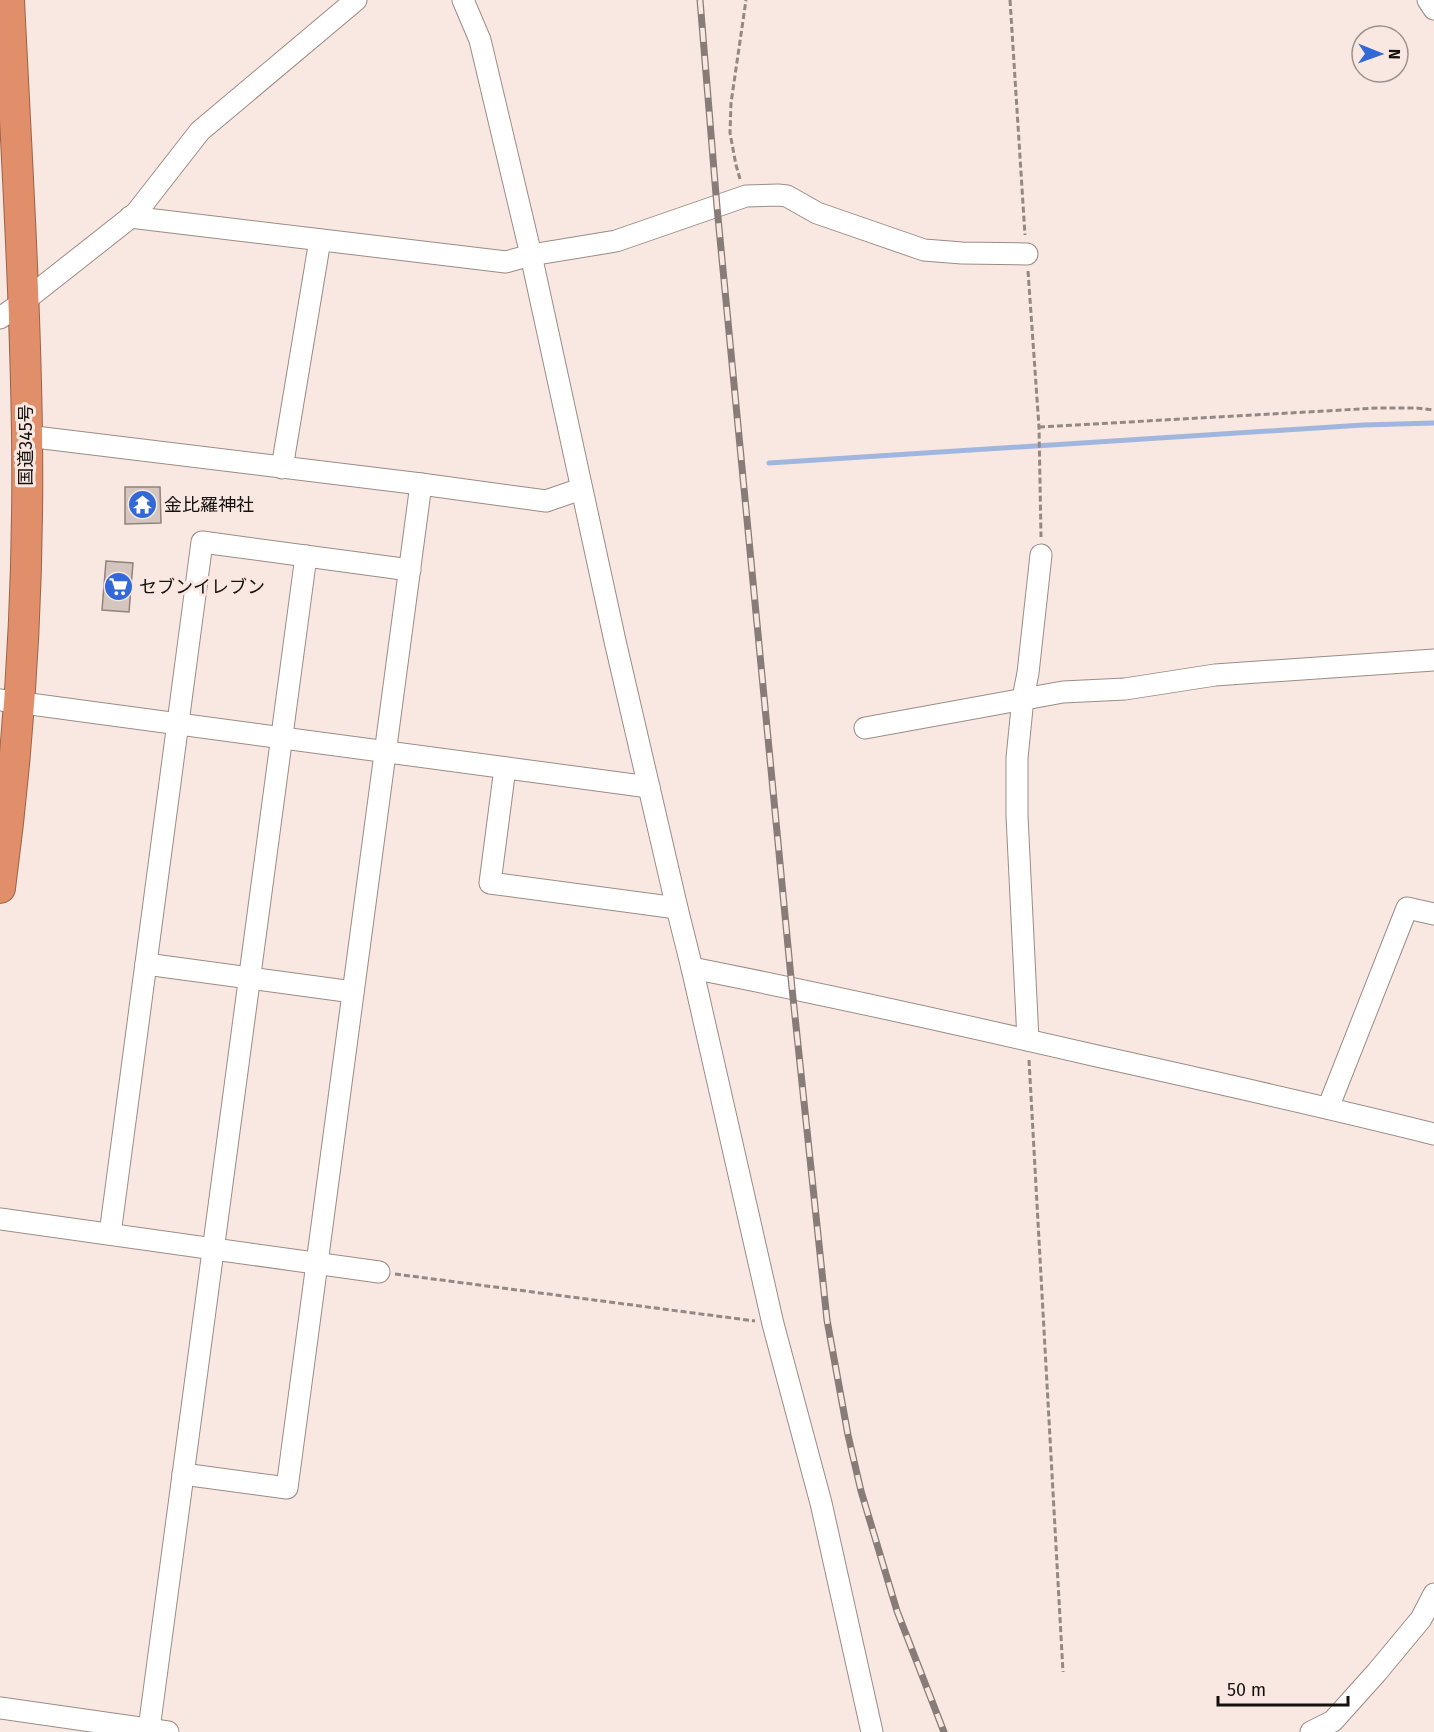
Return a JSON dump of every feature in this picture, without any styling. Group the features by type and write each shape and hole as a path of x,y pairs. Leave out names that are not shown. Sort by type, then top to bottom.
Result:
{"highway":[{"name":"国道345号","path":"0,888 9,701 26,570 27,436 12,310 9,0"}],"street":[{"path":"12,310 136,213 200,131 356,0"},
{"path":"463,0 480,40"},
{"path":"472,0 676,908 692,968 773,1324 821,1503 872,1732"},
{"path":"1428,0 1434,9"},
{"path":"130,217 506,262 531,255 616,241 746,196 778,195 787,196 817,213 924,250 1027,254"},
{"path":"282,468 320,240"},
{"path":"27,436 546,501 581,489"},
{"path":"183,1474 287,1488 421,484"},
{"path":"110,1234 202,542 410,570"},
{"path":"1028,1040 1017,816 1017,758 1041,555"},
{"path":"0,1708 158,1731 183,1474 306,556"},
{"path":"866,728 1063,692 1125,689 1215,675 1434,660"},
{"path":"9,701 649,788"},
{"path":"505,768 490,883 676,908"},
{"path":"1328,1108 1407,908 1434,914"},
{"path":"146,964 353,992"},
{"path":"692,968 1028,1040 1434,1134"},
{"path":"0,1219 379,1272"},
{"path":"1311,1732 1333,1720 1377,1672 1421,1619 1434,1594"}],"path":[{"path":"746,0 731,103 730,133 736,165 746,196"},
{"path":"1010,0 1039,427 1041,555"},
{"path":"1039,427 1378,408 1434,410"},
{"path":"1028,1040 1063,1672"},
{"path":"379,1272 773,1324"}],"building":[{"name":"金比羅神社","path":"125,487 160,487 161,523 125,524"},
{"name":"セブンイレブン","path":"106,561 133,563 129,612 102,610"}],"waterway":[{"path":"769,463 1363,425 1434,423"}],"railway":[{"path":"700,0 717,207 792,988 827,1320 848,1435 861,1491 897,1611 944,1732"}],"place":[{"name":"金比羅神社","path":"143,505"},
{"name":"セブンイレブン","path":"118,587"}]}
